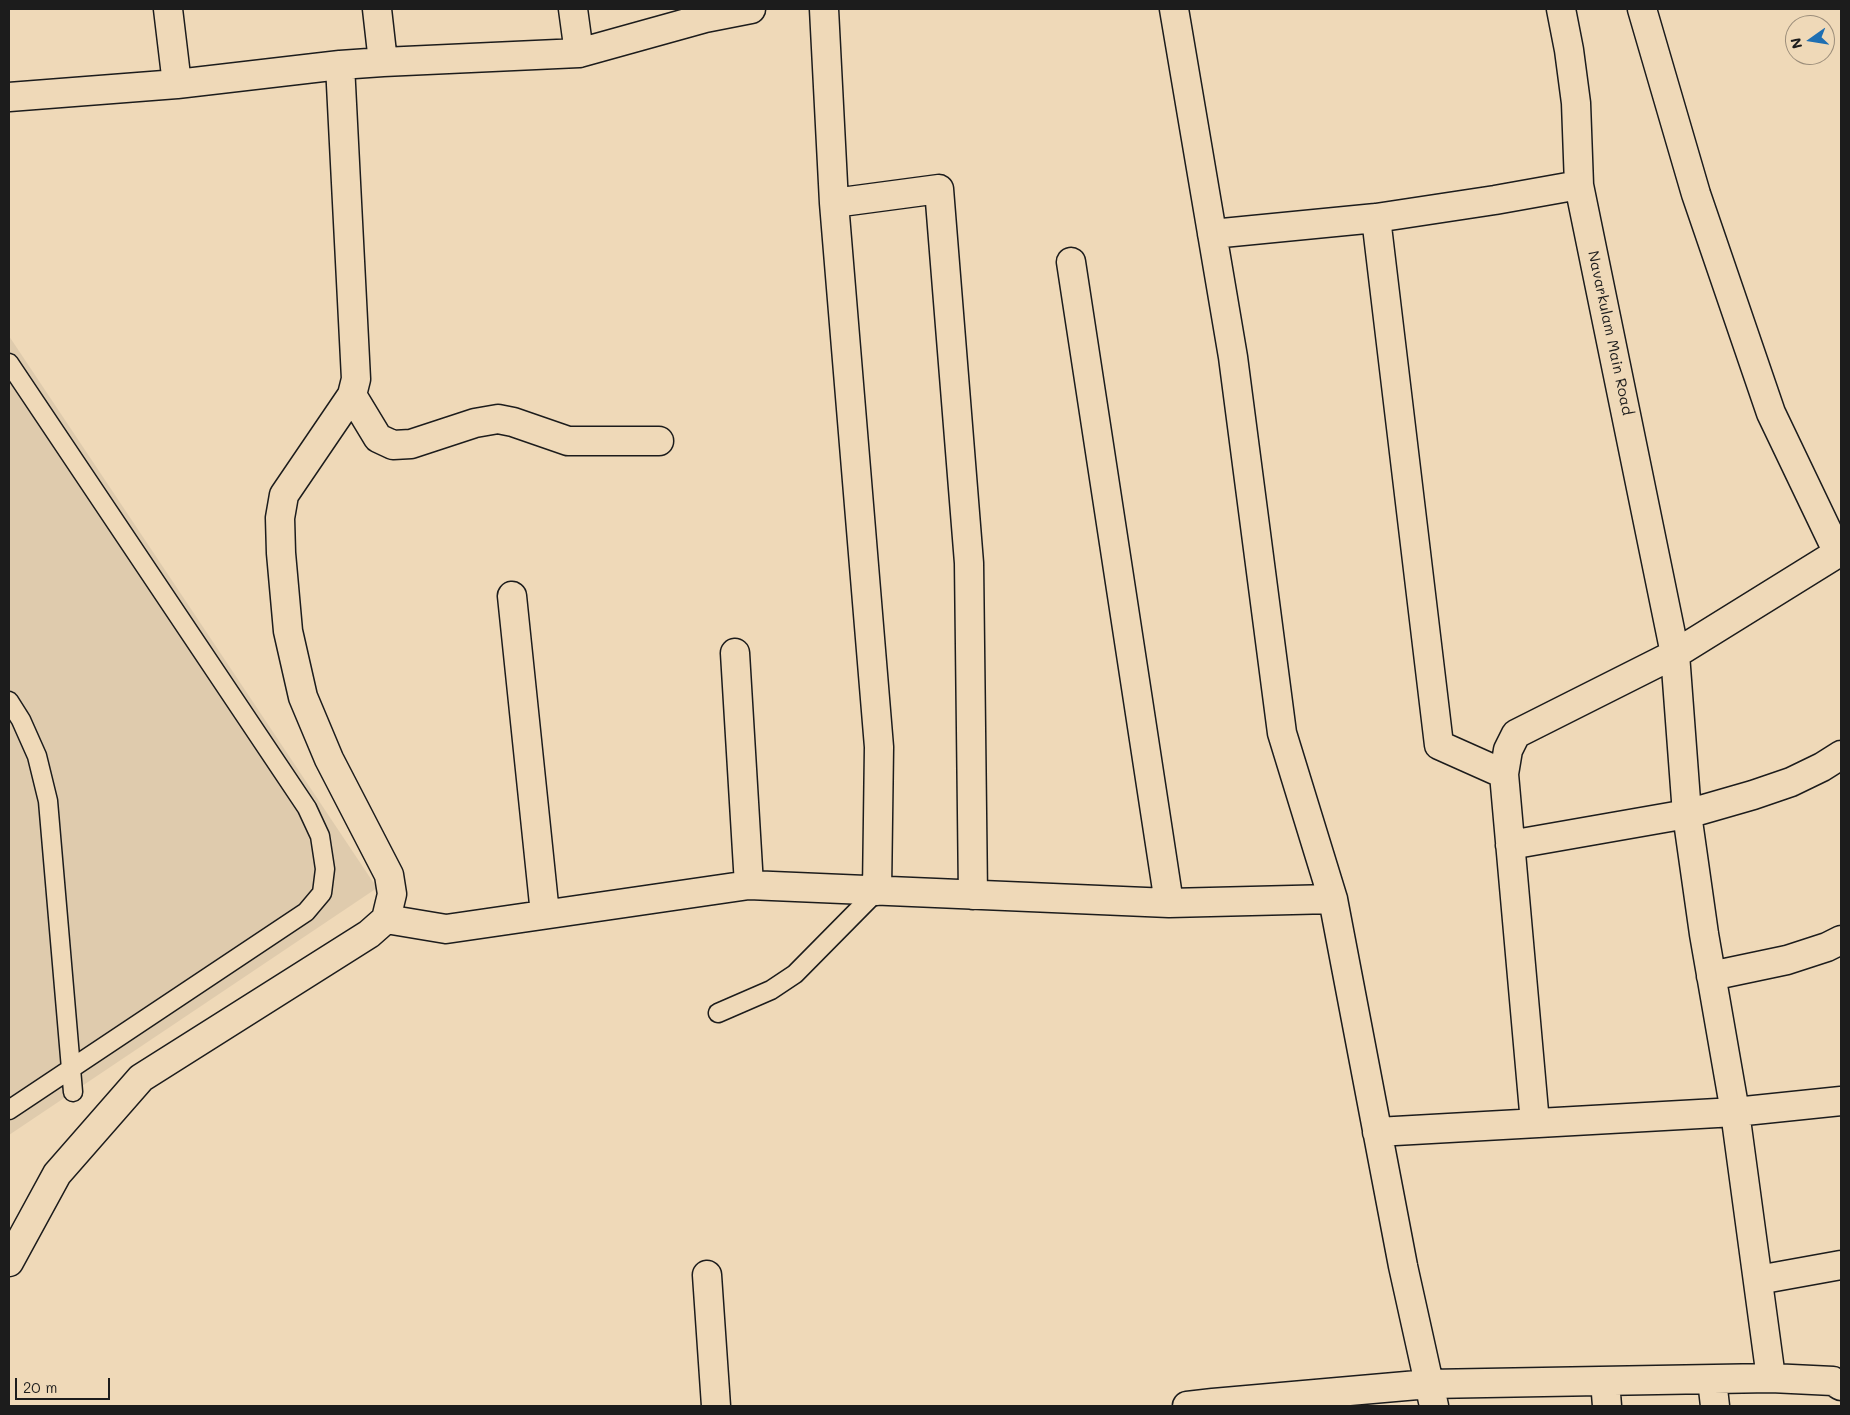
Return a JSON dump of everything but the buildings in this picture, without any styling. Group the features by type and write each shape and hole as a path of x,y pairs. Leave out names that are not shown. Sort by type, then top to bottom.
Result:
{"street":[{"path":"168,9 177,84"},
{"path":"377,9 383,62"},
{"path":"574,9 578,53"},
{"path":"9,96 177,84 340,65 578,53 705,18 751,9"},
{"path":"824,9 834,203 879,747 877,891"},
{"path":"1174,9 1233,357 1282,734 1332,899 1403,1266 1432,1395"},
{"name":"Navarkulam Main Road","path":"1561,9 1576,103 1579,185 1675,654 1687,814 1711,976 1735,1112 1771,1378"},
{"path":"1535,1124 1504,774 1508,750 1516,734 1675,654 1840,552 1771,414 1696,194 1642,9"},
{"path":"9,1262 58,1174 141,1078 368,934 386,919 392,894 389,875 329,759 303,696 288,631 281,553 280,518 284,495 352,395 356,379 340,65"},
{"path":"1212,234 1376,218 1579,185"},
{"path":"834,203 938,188 969,563 973,895"},
{"path":"1376,218 1439,745 1504,774"},
{"path":"1071,262 1169,903"},
{"path":"352,395 378,438 393,445 411,444 474,423 498,420 513,422 568,441 659,441"},
{"path":"512,596 545,914"},
{"path":"735,652 749,885"},
{"path":"1510,845 1687,814 1790,782 1822,767 1841,755"},
{"path":"386,919 446,929 749,885 1169,903 1332,899"},
{"path":"1711,976 1787,960 1827,947 1841,940"},
{"path":"1377,1132 1735,1112 1841,1101"},
{"path":"1758,1280 1841,1265"},
{"path":"707,1275 716,1406"},
{"path":"1187,1406 1213,1402 1432,1395 1606,1394 1712,1380 1771,1378 1833,1381 1841,1386"},
{"path":"1712,1380 1715,1406"}],"lane":[{"path":"9,363 307,808 320,836 325,870 322,893 306,912 9,1110"},
{"path":"9,701 21,720 37,756 48,801 73,1092"},
{"path":"718,1013 771,990 795,974 877,891"}],"shaded area":[{"path":"9,336 377,888 9,1135"}]}
